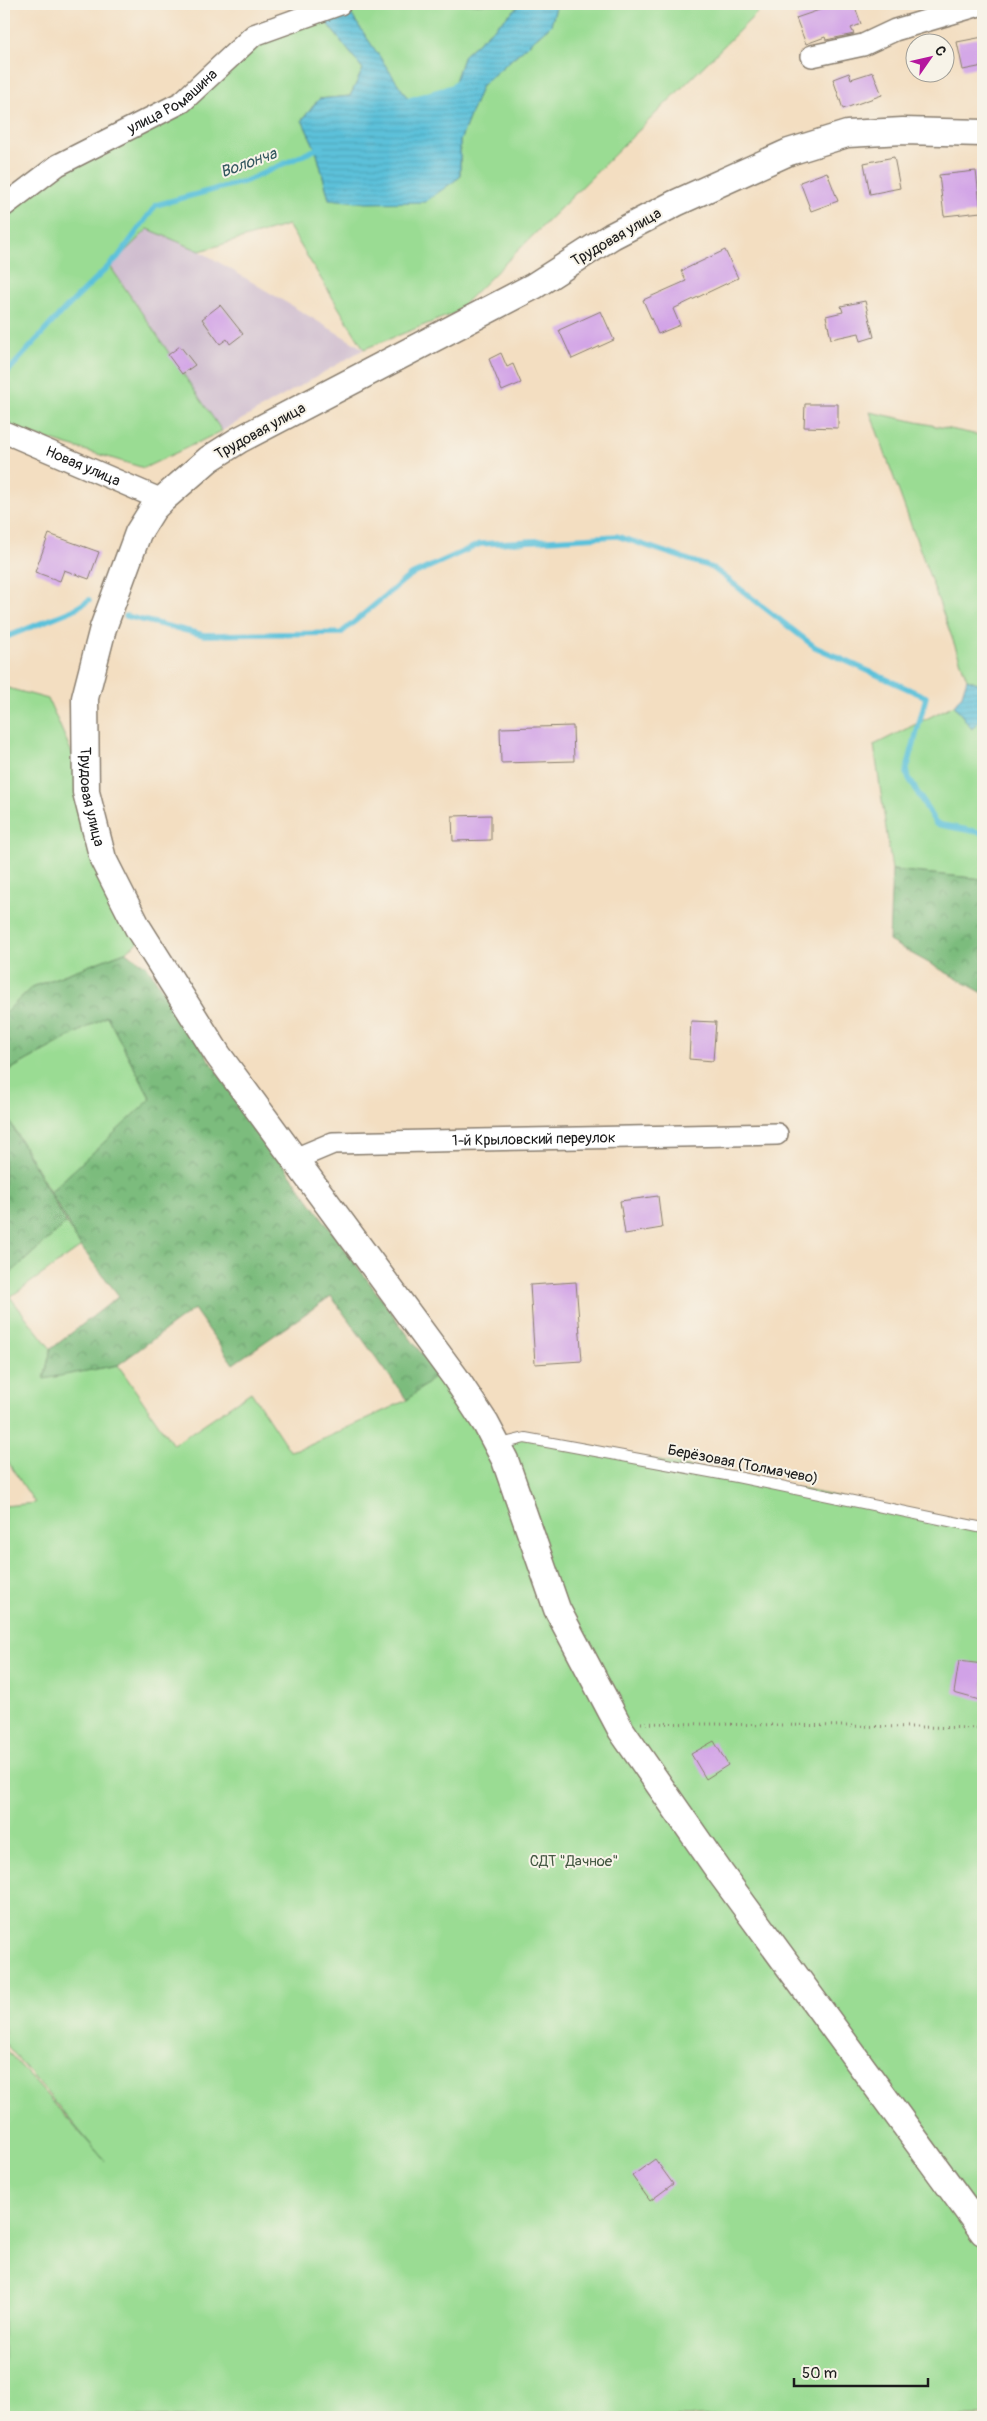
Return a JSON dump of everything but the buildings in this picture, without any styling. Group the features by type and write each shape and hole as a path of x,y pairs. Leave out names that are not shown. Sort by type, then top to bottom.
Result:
{"street":[{"name":"улица Ромашина","path":"4,206 58,165 182,102 254,35 340,4"},
{"path":"812,56 863,45 894,30 983,4"},
{"name":"Трудовая улица","path":"983,133 903,131 847,134 788,152 676,203 620,232 534,286 239,440 209,459 162,500 153,509 138,533 103,628 85,698 86,792 103,859 138,928 218,1055 458,1381 497,1445 514,1481 524,1516 557,1609 622,1731 727,1882 983,2232"},
{"name":"Новая улица","path":"4,432 162,500"},
{"name":"1-й Крыловский переулок","path":"294,1159 334,1143 778,1134"}],"lane":[{"name":"Берёзовая (Толмачево)","path":"497,1445 525,1438 737,1477 983,1528"}],"path":[{"path":"622,1731 643,1722 983,1728"}],"shaded area":[{"path":"148,229 200,251 364,349 222,431 110,265"}],"green space":[{"path":"344,4 521,4 464,55 453,87 408,100"},
{"path":"557,4 766,4 455,313 364,349 288,225 200,251 148,229 110,266 222,431 144,468 4,426 4,206 182,102 254,35 318,12 363,69 350,96 319,99 302,120 316,150 329,199 460,177 460,141 482,85 551,25"},
{"path":"870,412 983,436 983,685 967,679"},
{"path":"4,687 48,699 88,789 146,937 125,952 32,987 4,1014"},
{"path":"954,705 972,729 983,716 983,879 892,870 874,745"},
{"path":"892,870 983,879 983,993 889,941"},
{"path":"125,952 146,965 238,1103 437,1375 407,1400 331,1296 233,1364 194,1309 118,1365 44,1379 51,1349 119,1296 81,1247 50,1192 151,1099 107,1016 4,1073 4,1014 32,987"},
{"path":"107,1016 151,1100 50,1192 4,1111 4,1073"},
{"path":"4,1111 66,1223 4,1279"},
{"name":"СДТ \"Дачное\"","path":"66,1223 81,1247 10,1297 51,1349 44,1378 118,1365 173,1445 251,1392 290,1451 308,1446 407,1400 437,1375 489,1435 526,1434 983,1526 983,2417 4,2417 4,2047 105,2161 4,2042 4,1506 35,1503 4,1456 4,1279"}],"water":[{"path":"344,4 409,100 453,87 464,55 521,4 557,4 551,25 482,85 460,141 460,177 425,202 366,203 329,199 316,150 302,120 319,99 350,96 363,69 318,12"},
{"path":"967,679 983,685 983,716 972,729 954,705 962,695"}],"waterway":[{"name":"Волонча","path":"407,101 453,87 458,81"},
{"name":"Волонча","path":"4,376 58,316 118,257 156,205 246,181 321,147"},
{"path":"126,616 204,635 341,633 409,576 480,544 617,536 713,568 815,647 926,697 906,773 936,824 983,833"},
{"path":"4,638 73,610 89,600"}]}
